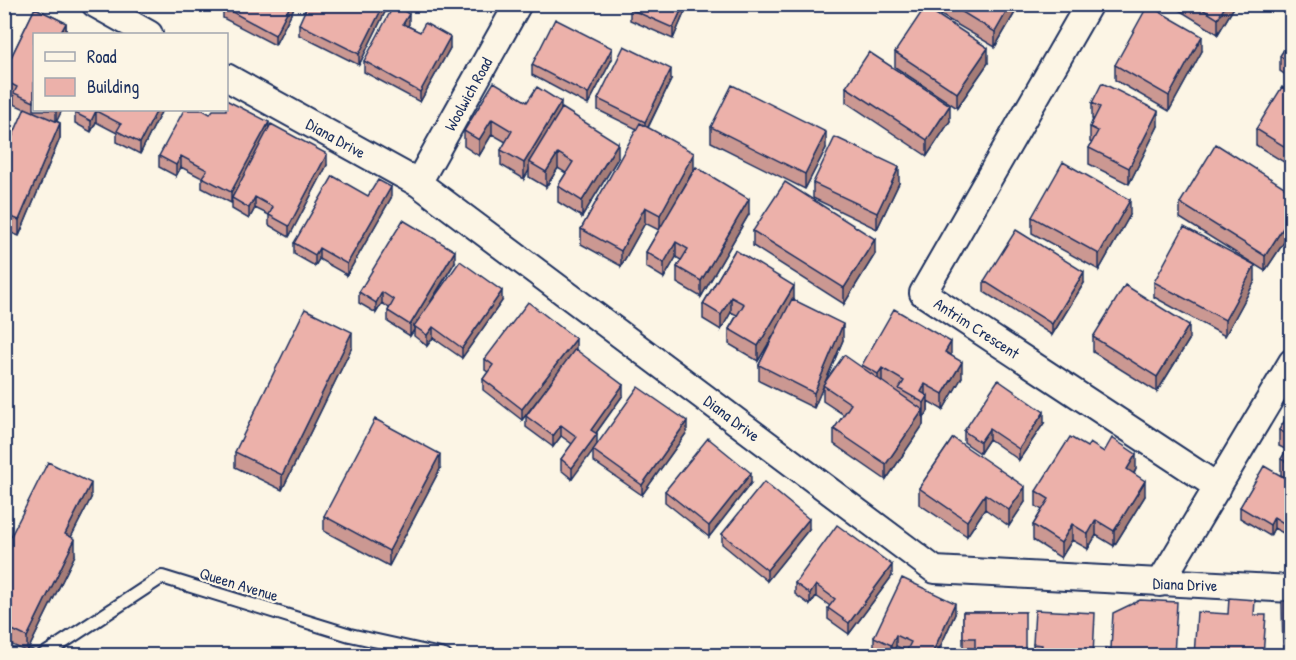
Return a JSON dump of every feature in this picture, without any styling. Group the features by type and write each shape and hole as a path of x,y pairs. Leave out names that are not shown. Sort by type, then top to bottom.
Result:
{"street":[{"path":"95,4 147,33"},
{"name":"Woolwich Road","path":"418,183 518,4"},
{"name":"Antrim Crescent","path":"1089,4 923,293 1218,487"},
{"name":"Diana Drive","path":"228,78 418,183 935,570 1292,589"},
{"path":"1160,583 1292,362"}],"lane":[{"name":"Queen Avenue","path":"42,656 162,577 350,636 445,656"},
{"path":"4,648 30,656"}],"building":[{"path":"4,4 9,4 4,14"},
{"path":"225,4 291,4 275,35 223,7"},
{"path":"308,4 384,4 359,54 299,24"},
{"path":"632,4 684,4 673,28 630,9"},
{"path":"949,4 1011,4 995,32"},
{"path":"1194,4 1226,4 1218,19"},
{"path":"394,5 409,14 403,24 420,32 425,23 450,37 420,92 364,61"},
{"path":"1148,5 1202,36 1169,96 1115,65"},
{"path":"925,7 988,48 957,93 895,52"},
{"path":"35,8 66,23 61,33 33,33 33,102 14,93 17,87 4,80 4,72"},
{"path":"555,19 612,48 588,94 532,65"},
{"path":"1292,37 1292,63 1280,56"},
{"path":"624,46 671,69 645,122 598,99"},
{"path":"869,52 950,105 927,140 846,87"},
{"path":"494,82 527,102 537,87 561,102 524,163 501,150 512,131 492,119 479,140 464,131"},
{"path":"1102,83 1158,111 1129,168 1089,148 1098,131 1090,127 1100,107 1092,103"},
{"path":"732,85 826,132 805,174 711,127"},
{"path":"1282,87 1292,93 1292,151 1256,129"},
{"path":"228,101 269,122 231,192 202,177 207,170 181,156 176,165 159,156 183,111 205,111 210,114 212,111 228,111"},
{"path":"25,108 60,123 19,220 4,214 4,156"},
{"path":"562,108 618,143 582,201 558,186 573,162 558,153 546,172 529,162"},
{"path":"76,111 96,111 91,121 75,113"},
{"path":"96,111 156,111 140,143 117,131 121,124"},
{"path":"640,123 694,153 660,215 645,207 621,251 581,229"},
{"path":"271,124 327,154 289,226 269,215 273,207 255,197 249,208 232,198"},
{"path":"835,137 899,167 877,213 813,183"},
{"path":"1216,144 1292,192 1292,214 1265,256 1180,203"},
{"path":"1063,162 1130,200 1099,254 1032,217"},
{"path":"696,167 749,199 701,281 677,267 688,249 676,242 664,263 646,252"},
{"path":"333,176 368,196 378,180 391,187 347,264 319,248 315,255 294,243"},
{"path":"785,182 875,239 844,288 753,231"},
{"path":"403,220 455,251 410,325 388,311 394,300 382,292 376,303 359,292"},
{"path":"1184,227 1255,265 1225,320 1154,282"},
{"path":"1016,230 1084,272 1052,324 984,281"},
{"path":"735,250 794,286 758,346 729,329 744,304 731,297 721,315 703,304"},
{"path":"460,261 502,291 462,348 433,327 427,335 414,326"},
{"path":"1125,285 1189,325 1157,377 1093,337"},
{"path":"792,299 843,324 814,393 759,365"},
{"path":"528,302 576,339 522,409 483,379 493,365 485,359"},
{"path":"305,309 352,332 282,475 235,452"},
{"path":"894,309 951,342 945,352 962,362 943,394 925,384 921,392 928,396 924,403 899,389 904,381 882,368 878,374 862,365"},
{"path":"575,349 623,385 591,430 597,434 572,468 561,459 577,437 561,425 553,436 526,416"},
{"path":"844,355 923,410 886,464 834,429 851,404 823,385"},
{"path":"998,380 1044,412 1019,449 989,429 980,442 964,431"},
{"path":"638,387 687,421 642,485 593,450"},
{"path":"1292,409 1292,437 1279,430"},
{"path":"375,419 440,454 389,551 324,516"},
{"path":"1070,437 1087,447 1090,443 1104,452 1112,438 1136,454 1127,469 1145,481 1114,531 1096,520 1088,534 1072,524 1061,543 1033,525 1049,499 1036,491"},
{"path":"708,438 751,473 709,526 665,491"},
{"path":"953,438 1025,487 1009,510 985,494 967,521 919,488"},
{"path":"1292,441 1292,465 1281,459"},
{"path":"48,462 91,483 65,534 75,539 27,637 4,626 4,550"},
{"path":"1264,466 1292,482 1292,518 1289,517 1285,524 1274,517 1270,525 1240,507"},
{"path":"764,482 809,519 767,570 722,534"},
{"path":"837,525 892,565 849,623 828,608 835,599 816,585 810,594 795,583"},
{"path":"902,578 955,603 931,656 908,656 905,654 911,642 896,635 891,645 874,637"},
{"path":"1229,598 1255,600 1254,615 1266,615 1263,656 1194,656 1197,612 1228,614"},
{"path":"1140,600 1177,602 1174,656 1105,656 1105,648 1111,649 1113,613"},
{"path":"1282,601 1292,601 1292,656 1283,656"},
{"path":"1035,610 1095,613 1093,656 1041,656 1042,645 1033,644"},
{"path":"963,612 1025,612 1025,656 975,656 975,638 963,638"}]}
